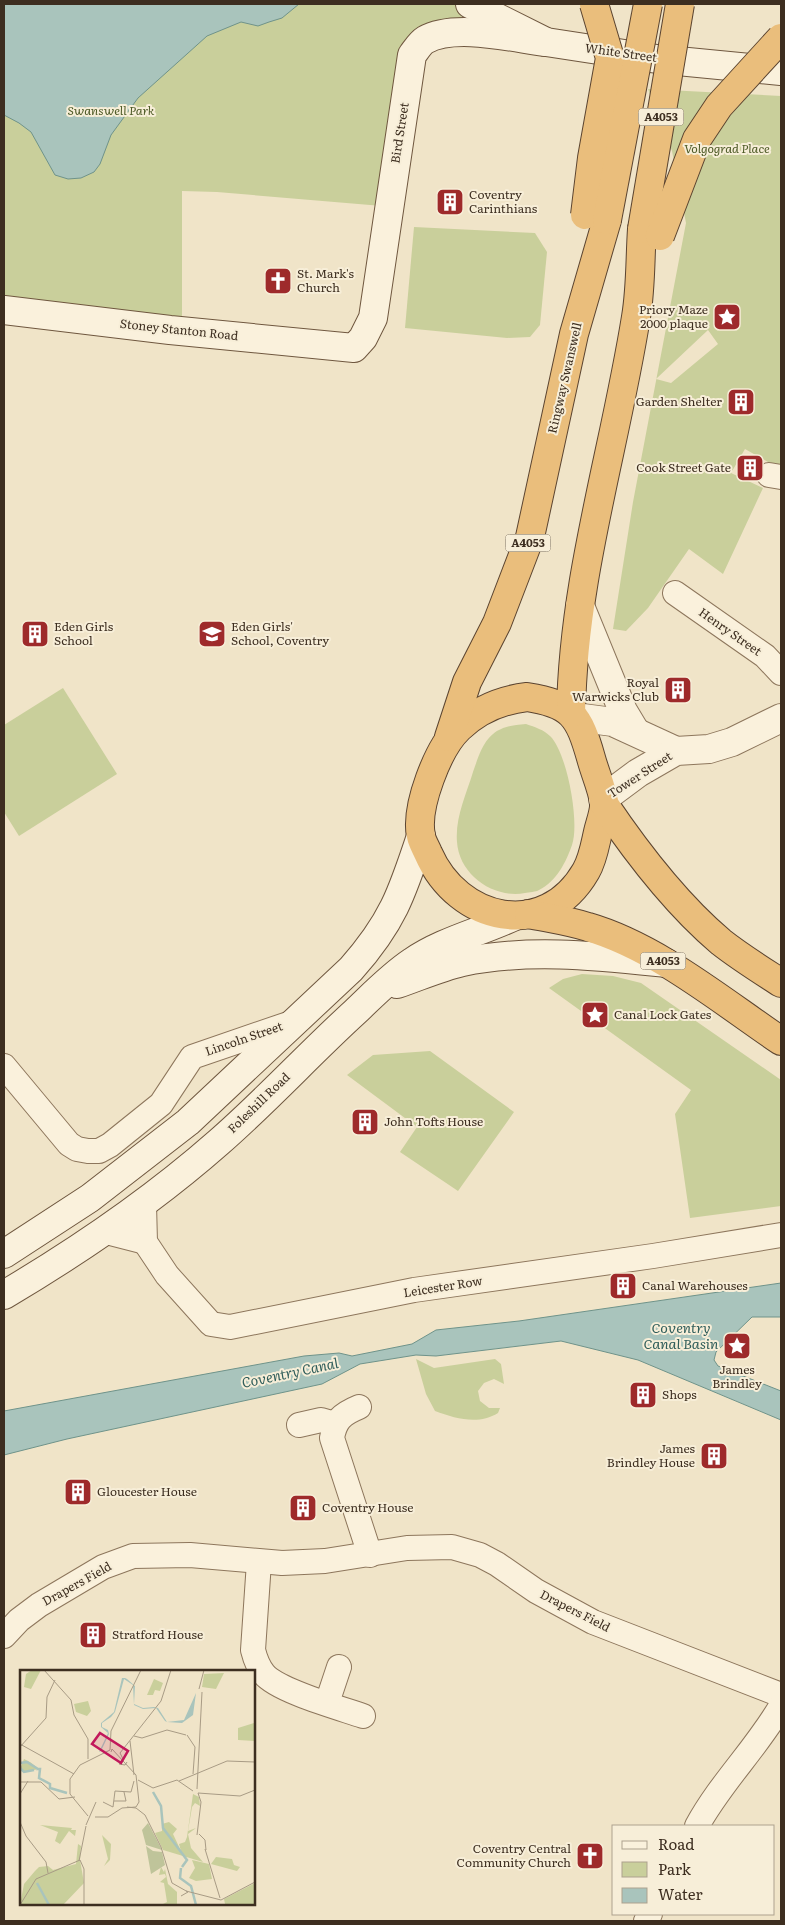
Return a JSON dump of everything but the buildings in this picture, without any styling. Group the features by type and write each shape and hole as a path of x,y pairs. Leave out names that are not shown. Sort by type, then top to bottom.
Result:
{"highway":[{"path":"594,4 610,58 596,218"},
{"name":"Ringway Swanswell","path":"447,741 467,682 497,623 530,537 574,334 596,218 648,4"},
{"name":"A4053","path":"680,4 651,233 580,606 572,667 573,715 587,742 604,801 645,861 683,904 721,942 781,983"},
{"path":"651,233 697,139 719,106 781,38"},
{"name":"A4053","path":"573,715 558,704 539,699 526,697 506,700 478,713 447,741 427,789 421,836 432,863 445,882 462,898 483,911 522,915 589,927 629,943 666,963 781,1042"},
{"name":"A4053","path":"522,915 549,907 570,891 585,872 594,851 604,801"}],"main road":[{"name":"White Street","path":"470,4 546,42 657,59 781,71"},
{"name":"Bird Street","path":"354,348 364,338 373,318 412,55 424,40 446,33 471,33 546,42"},
{"name":"Stoney Stanton Road","path":"4,310 170,330 354,348"},
{"path":"580,606 623,710 635,731"},
{"name":"Tower Street","path":"573,715 613,722 676,751"},
{"name":"Tower Street","path":"604,801 638,773 676,751 709,749 732,742 781,718"},
{"path":"4,1254 90,1198 188,1122 351,969 375,942 389,920 403,891 421,836"},
{"name":"Foleshill Road","path":"4,1295 106,1232 144,1204 219,1142 411,962 448,942 480,932 522,915"},
{"path":"379,990 461,962 509,956 542,953 590,955 666,963"}],"street":[{"name":"Henry Street","path":"675,594 765,656 781,673"},
{"name":"Lincoln Street","path":"4,1066 69,1144 77,1150 99,1151 110,1145 161,1104 192,1057 294,1022"},
{"path":"106,1232 145,1242 144,1204"},
{"name":"Leicester Row","path":"145,1242 167,1275 198,1311 212,1324 230,1327 399,1294 781,1235"},
{"path":"359,1407 340,1417 334,1424 332,1438 370,1555"},
{"path":"299,1425 321,1420 334,1424"},
{"name":"Drapers Field","path":"4,1636 19,1620 39,1605 104,1567 133,1556 190,1555 259,1562 325,1561 407,1548 437,1547 466,1550 498,1564 536,1591 593,1622 781,1695"},
{"path":"259,1562 253,1639 255,1658 264,1674 271,1681 363,1716"},
{"path":"327,1703 339,1667"},
{"path":"698,1825 716,1793 771,1723 781,1706"}],"green space":[{"name":"Swanswell Park","path":"4,4 459,4 467,10 455,25 434,29 382,206 217,192 182,191 182,325 4,301"},
{"name":"Volgograd Place","path":"648,89 781,96 781,466 768,462 745,449 731,473 763,488 723,574 689,549 648,608 626,631 613,629 633,502 656,379 686,223 672,151","holes":["708,330 718,344 671,383 656,379"]},
{"path":"414,227 535,233 547,252 540,325 530,337 507,338 405,328"},
{"path":"63,688 117,774 19,836 4,812 4,725"},
{"path":"526,724 542,730 550,736 562,757 567,772 573,805 574,835 567,858 551,882 538,891 513,894 490,888 471,874 459,854 457,833 459,815 464,798 485,743 496,732 504,728"},
{"path":"582,974 613,976 641,983 781,1080 781,1206 690,1218 675,1114 691,1090 549,988 563,979"},
{"path":"430,1051 514,1112 458,1191 400,1152 417,1127 347,1075 373,1055"},
{"path":"416,1359 434,1368 495,1359 501,1364 504,1384 494,1379 484,1383 478,1391 480,1401 489,1408 500,1408 498,1413 483,1419 467,1420 435,1411 426,1394"}],"water":[{"path":"4,4 299,4 282,18 258,26 241,22 207,36 138,98 111,135 100,164 94,172 81,178 68,179 55,175 31,132 4,115"},
{"path":"781,1283 781,1317 752,1317 716,1352 714,1360 718,1366 781,1391 781,1420 638,1360 561,1341 436,1356 416,1355 360,1364 322,1384 67,1439 4,1455 4,1411 304,1356 339,1353 352,1356 412,1344 436,1330 519,1321"}],"place":[{"name":"Coventry Carinthians","path":"450,202"},
{"name":"St. Mark's Church","path":"278,281"},
{"name":"Priory Maze 2000 plaque","path":"727,317"},
{"name":"Garden Shelter","path":"741,402"},
{"name":"Cook Street Gate","path":"750,468"},
{"name":"Eden Girls School","path":"35,634"},
{"name":"Eden Girls' School, Coventry","path":"212,634"},
{"name":"Royal Warwicks Club","path":"678,690"},
{"name":"Canal Lock Gates","path":"595,1015"},
{"name":"John Tofts House","path":"365,1122"},
{"name":"Canal Warehouses","path":"623,1286"},
{"name":"James Brindley","path":"737,1346"},
{"name":"Shops","path":"643,1395"},
{"name":"James Brindley House","path":"714,1456"},
{"name":"Gloucester House","path":"78,1492"},
{"name":"Coventry House","path":"303,1508"},
{"name":"Stratford House","path":"93,1635"},
{"name":"Coventry Central Community Church","path":"590,1856"}],"water label":[{"name":"Coventry Canal Basin","path":"681,1336"},
{"name":"Coventry Canal","path":"290,1373"}]}
